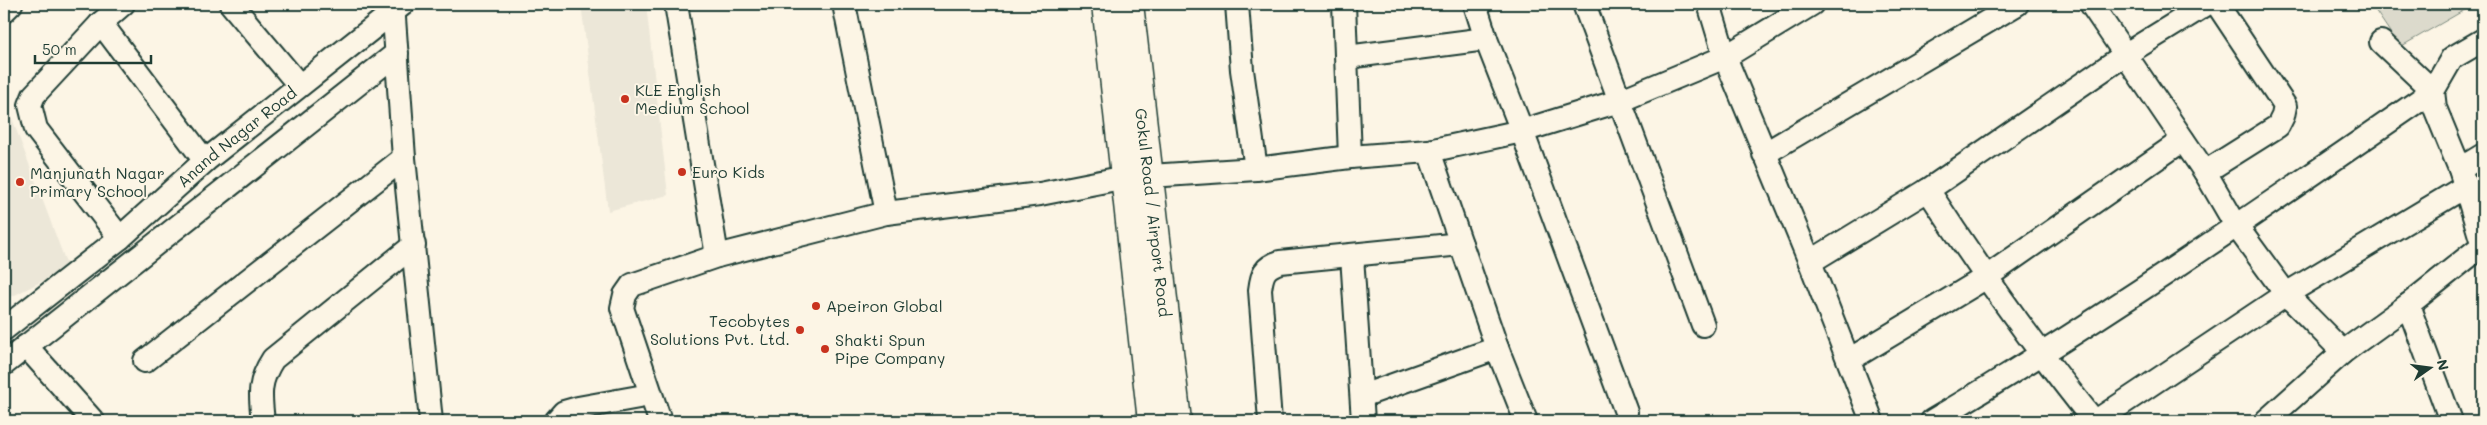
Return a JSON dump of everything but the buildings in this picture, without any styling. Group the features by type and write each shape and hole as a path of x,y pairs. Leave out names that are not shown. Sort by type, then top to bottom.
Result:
{"main road":[{"name":"Gokul Road / Airport Road","path":"1106,4 1138,177 1176,421"},
{"name":"Gokul Road / Airport Road","path":"1129,4 1152,421"}],"street":[{"path":"4,11 11,4"},
{"path":"120,238 36,129 30,106 34,95 101,23 123,4"},
{"path":"231,4 299,85"},
{"path":"676,4 717,256"},
{"path":"844,4 886,213"},
{"path":"1237,4 1242,70 1256,169"},
{"path":"1344,4 1350,157"},
{"path":"1476,4 1486,39 1522,130 1626,412"},
{"path":"1584,4 1703,325"},
{"path":"1709,4 1725,57 1810,262 1872,421"},
{"path":"660,421 626,325 622,308 624,295 632,285 717,256 886,213 1040,194 1138,177 1256,169 1350,157 1429,151 1522,130 1620,101 1725,57 1812,4"},
{"path":"1764,154 2017,4"},
{"path":"2091,4 2205,172 2237,227 2286,294 2343,352"},
{"path":"1810,262 1928,190 2126,54 2207,4"},
{"path":"2205,172 2278,126 2285,106 2217,4"},
{"path":"397,6 397,52 404,158 431,421"},
{"name":"Anand Nagar Road","path":"4,329 120,238 205,161 397,6"},
{"path":"101,23 205,161"},
{"path":"1347,57 1486,39"},
{"path":"1932,421 2041,356 2237,227 2433,91 2452,58 2483,40"},
{"path":"2266,421 2343,352 2408,305 2483,245 2463,178 2435,108 2433,91 2381,42"},
{"path":"4,364 397,52"},
{"path":"1849,360 1985,278 2182,140"},
{"path":"1429,151 1497,348 1526,421"},
{"path":"1928,190 1985,278 2041,356 2095,421 2463,178 2483,155"},
{"path":"145,361 404,158"},
{"path":"1270,421 1260,290 1262,273 1268,266 1280,262 1461,244"},
{"path":"263,421 260,394 263,374 273,359 414,245"},
{"path":"1352,256 1364,421"},
{"path":"2408,305 2451,421"},
{"path":"26,346 93,421"},
{"path":"1362,396 1497,348"},
{"path":"556,421 564,412 578,408 650,395"}],"shaded area":[{"name":"KLE English Medium School","path":"581,4 646,4 668,195 608,211"},
{"path":"2371,4 2475,4 2400,47"},
{"name":"Manjunath Nagar Primary School","path":"4,97 68,268 5,300 4,297"}],"place":[{"name":"KLE English Medium School","path":"625,99"},
{"name":"Euro Kids","path":"682,172"},
{"name":"Manjunath Nagar Primary School","path":"20,182"},
{"name":"Apeiron Global","path":"816,306"},
{"name":"Tecobytes Solutions Pvt. Ltd.","path":"800,330"},
{"name":"Shakti Spun Pipe Company","path":"825,349"}]}
